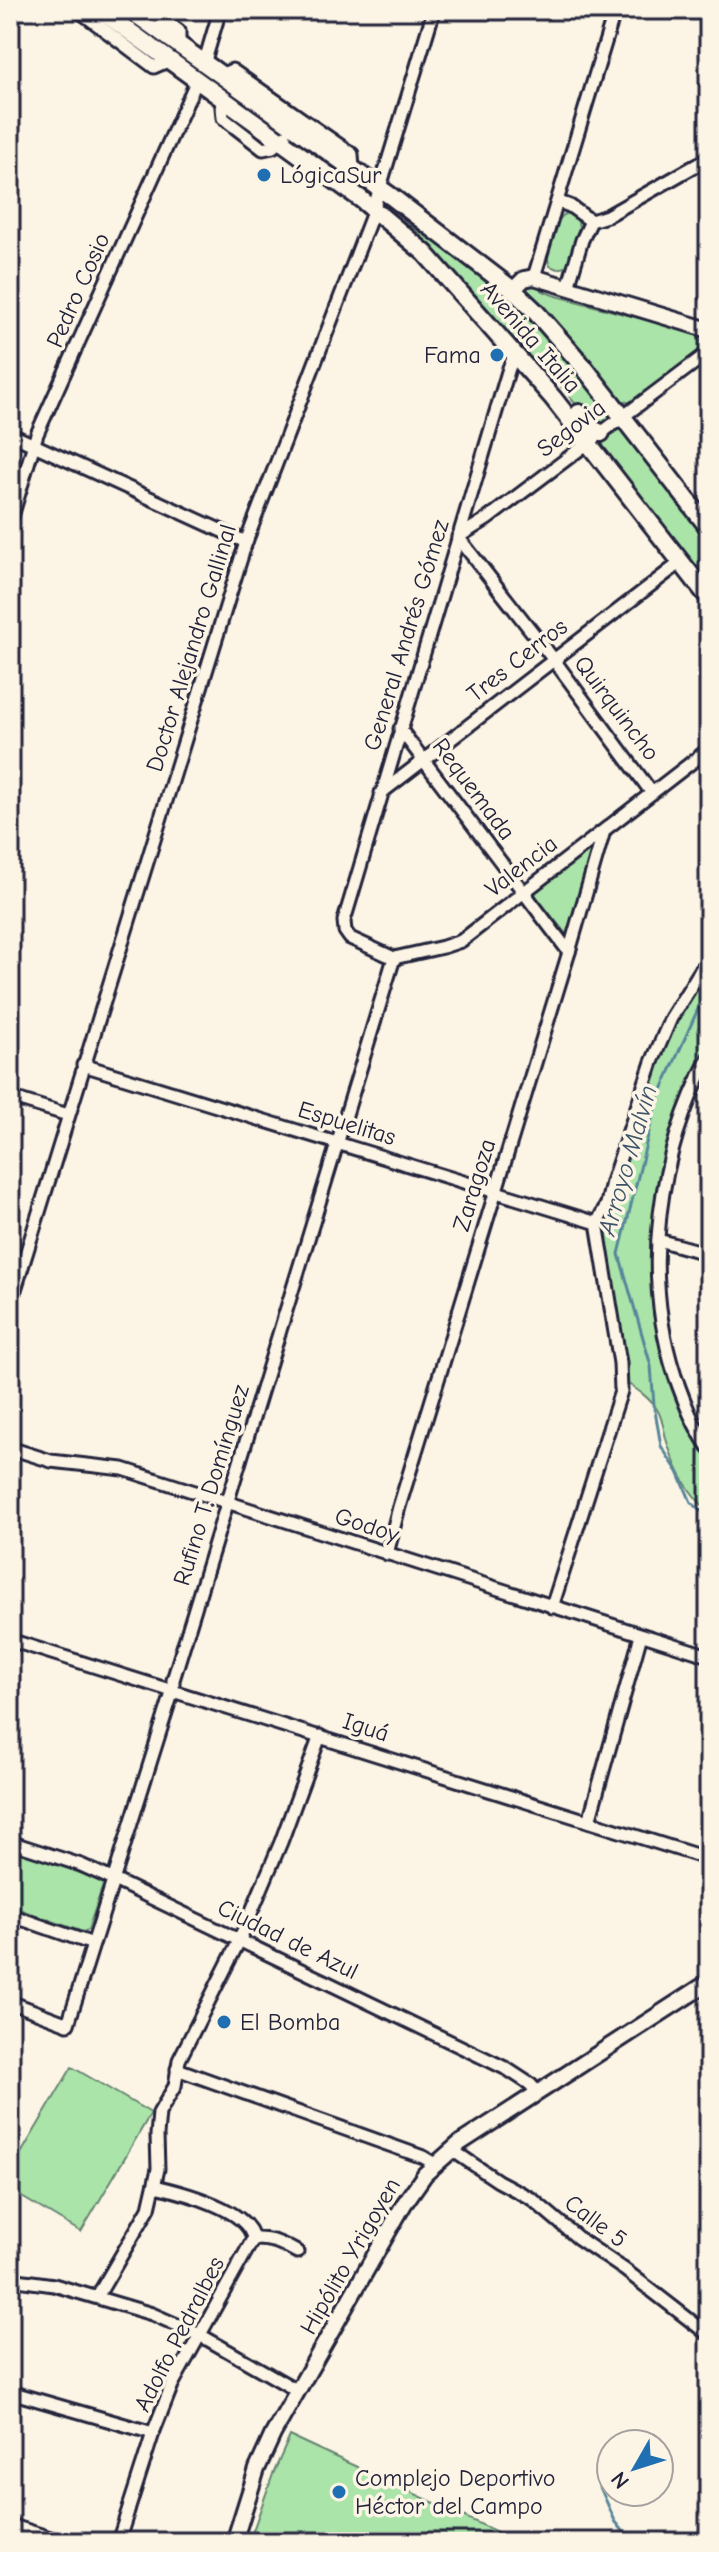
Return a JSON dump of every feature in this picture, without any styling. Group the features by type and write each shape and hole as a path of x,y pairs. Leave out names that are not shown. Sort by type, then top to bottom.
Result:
{"main road":[{"name":"Avenida Italia","path":"100,10 174,53 200,72 221,97 407,236 446,274 531,372 595,438 709,598"},
{"name":"Avenida Italia","path":"130,10 174,53"},
{"name":"Avenida Italia","path":"200,72 220,75 292,125 513,290 554,331 709,528"},
{"path":"299,155 307,155 327,164 365,192 381,189"},
{"path":"374,210 382,205 388,207 443,243 467,253"}],"street":[{"name":"Avenida Italia","path":"78,10 154,67 174,53 179,31 151,10"},
{"name":"Pedro Cosio","path":"10,523 34,445 200,72 220,10"},
{"name":"Doctor Alejandro Gallinal","path":"10,1306 246,542 374,210 434,10"},
{"path":"534,277 614,15 628,10"},
{"name":"Avenida Italia","path":"220,75 232,70 352,154 353,171"},
{"path":"280,142 292,125"},
{"path":"568,287 591,221 607,216 709,158"},
{"path":"559,202 591,221"},
{"path":"513,290 524,279 534,277 709,330"},
{"name":"Segovia","path":"458,537 487,519 709,352"},
{"name":"General Andrés Gómez","path":"394,958 350,938 344,921 515,354"},
{"path":"10,434 246,542"},
{"name":"Quirquincho","path":"458,537 652,793"},
{"name":"Tres Cerros","path":"381,794 681,562"},
{"name":"Requemada","path":"400,729 569,952"},
{"name":"Valencia","path":"394,958 461,941 709,749"},
{"name":"Zaragoza","path":"387,1554 604,830"},
{"path":"552,1607 621,1391 620,1363 597,1223 607,1204 652,1062 671,1018 709,957"},
{"name":"Rufino T. Domínguez","path":"10,2002 68,2024 173,1690 173,1680 394,958"},
{"path":"709,1057 674,1145 662,1199 658,1240 659,1301 665,1341 685,1403 709,1448"},
{"name":"Espuelitas","path":"83,1065 597,1223"},
{"path":"10,1097 68,1115"},
{"path":"658,1240 709,1254"},
{"name":"Godoy","path":"10,1448 51,1461 123,1469 709,1656"},
{"path":"589,1821 641,1635"},
{"name":"Iguá","path":"10,1640 709,1859"},
{"path":"97,2297 149,2208 158,2169 157,2124 163,2104 175,2086 179,2060 240,1939 281,1842 320,1736"},
{"name":"Ciudad de Azul","path":"10,1842 81,1865 240,1939 507,2069 538,2093"},
{"path":"10,1915 93,1944"},
{"name":"Hipólito Yrigoyen","path":"234,2542 257,2469 298,2391 413,2190 435,2164 709,1982"},
{"path":"177,2069 423,2157 435,2164"},
{"name":"Calle 5","path":"452,2150 498,2181 532,2199 578,2238 709,2335"},
{"path":"155,2186 187,2194 223,2209 249,2225 253,2239 268,2238 297,2252"},
{"name":"Adolfo Pedralbes","path":"118,2542 172,2385 253,2239"},
{"path":"10,2279 54,2285 152,2314 200,2335 298,2391"},
{"path":"10,2392 153,2433"},
{"path":"10,2525 63,2542"}],"green space":[{"path":"113,10 120,10 283,128 282,133"},
{"path":"569,212 577,218 579,227 568,263 557,269 550,266 548,260 549,244 559,220"},
{"path":"392,213 481,273 523,308 610,412 608,422 600,427 590,422 551,374 529,358 442,260 390,216"},
{"path":"535,282 541,290 553,295 695,333 702,343 701,350 631,403 623,401 577,344 528,292 526,285"},
{"path":"615,430 628,434 709,539 709,588 604,451 604,441"},
{"path":"590,849 594,851 570,932 566,934 536,897 535,891"},
{"path":"709,968 709,1042 694,1070 667,1142 657,1186 650,1247 653,1314 677,1399 697,1442 709,1458 709,1511 689,1489 679,1471 658,1411 647,1398 625,1382 606,1238 614,1192 642,1102 662,1050"},
{"path":"10,1848 100,1880 103,1885 88,1930 83,1932 10,1906"},
{"path":"72,2067 151,2113 81,2232 10,2190 10,2172"},
{"name":"Complejo Deportivo Héctor del Campo","path":"290,2436 519,2542 249,2542"}],"waterway":[{"name":"Arroyo Malvín","path":"709,991 702,1000 656,1103 619,1254 651,1366 661,1446 678,1472 691,1502 709,1518"},
{"path":"609,2508 615,2521 632,2542"}],"place":[{"name":"LógicaSur","path":"264,175"},
{"name":"Fama","path":"497,355"},
{"name":"El Bomba","path":"224,2022"},
{"name":"Complejo Deportivo Héctor del Campo","path":"339,2492"}]}
